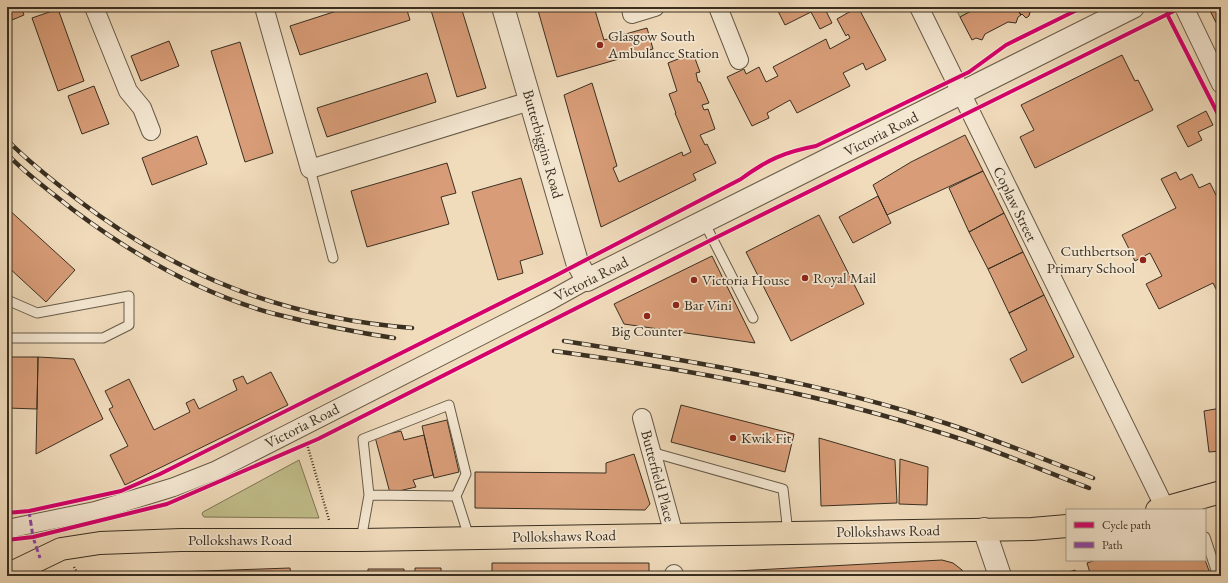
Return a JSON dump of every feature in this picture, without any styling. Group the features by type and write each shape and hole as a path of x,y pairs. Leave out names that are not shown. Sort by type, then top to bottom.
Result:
{"main road":[{"path":"1161,509 1194,505 1221,492"},
{"name":"Pollokshaws Road","path":"7,575 61,549 100,542 674,535 1066,526"}],"street":[{"path":"94,7 128,91 142,108 151,131"},
{"path":"264,7 310,168 530,101"},
{"name":"Butterbiggins Road","path":"503,7 578,262 587,280"},
{"path":"631,7 632,14 655,7"},
{"path":"718,7 740,60"},
{"name":"Coplaw Street","path":"919,7 1161,509"},
{"name":"Victoria Road","path":"7,529 95,512 174,487 217,470 551,300 587,280 1133,7"},
{"path":"1184,7 1221,84"},
{"name":"Butterfield Place","path":"642,418 674,535"},
{"path":"984,529 1000,576"}],"lane":[{"path":"310,168 333,258"},
{"path":"704,222 753,318"},
{"path":"7,300 37,313 129,296 128,325 103,338 7,338"},
{"path":"361,540 369,495 363,439 449,405 466,474 456,496 470,537"},
{"path":"651,452 783,489 788,533"},
{"path":"369,495 456,496"},
{"path":"1206,540 1218,576"}],"path":[{"path":"300,446 318,439 305,424"},
{"path":"305,424 307,443 328,512 330,540"}],"shaded area":[{"path":"955,7 971,7 973,10 960,17"},
{"path":"299,460 319,518 204,517 202,514 203,512"}],"building":[{"path":"7,7 21,7 24,15 7,22"},
{"path":"349,7 406,7 410,20 300,55 290,26"},
{"path":"430,7 461,7 486,88 457,97"},
{"name":"Glasgow South Ambulance Station","path":"537,7 594,7 604,40 647,28 653,49 557,77"},
{"path":"776,7 824,7 832,23 820,29 811,12 785,25"},
{"path":"858,7 886,60 866,70 863,63 843,73 850,86 797,113 790,100 767,113 769,118 752,126 727,77 744,69 746,74 759,67 766,82 778,76 773,67 826,39 830,49 850,38 848,34 846,36 837,19"},
{"path":"971,7 1016,7 1021,15 1018,17 1016,23 1008,22 985,34 982,40 976,38 972,40 960,17 973,10"},
{"path":"1016,7 1039,7 1030,12 1029,16 1026,18 1022,14 1021,15"},
{"path":"1208,7 1221,7 1221,32"},
{"path":"58,9 84,81 58,91 32,18"},
{"path":"169,41 179,66 141,81 131,56"},
{"path":"240,42 273,153 245,162 211,51"},
{"path":"693,53 700,72 696,73 698,82 700,82 709,103 702,105 704,110 708,109 715,129 700,135 705,145 707,144 716,163 693,174 696,180 601,227 564,95 592,83 617,166 613,168 619,182 682,152 683,156 691,152 669,94 677,91 668,63"},
{"path":"1122,55 1135,81 1138,80 1153,110 1035,168 1020,137 1034,130 1021,105"},
{"path":"427,73 436,102 327,137 317,108"},
{"path":"94,86 109,124 82,134 68,96"},
{"path":"1206,111 1213,125 1198,132 1202,140 1188,147 1177,126"},
{"path":"965,135 983,171 887,215 873,185 911,162"},
{"path":"197,136 207,164 152,185 142,158"},
{"path":"447,163 456,193 441,197 449,224 367,247 351,191"},
{"path":"983,171 1004,213 969,232 949,188"},
{"path":"1176,172 1180,180 1192,174 1199,188 1210,183 1221,205 1221,299 1213,283 1159,309 1146,284 1162,276 1150,253 1135,261 1122,235 1176,208 1161,179"},
{"path":"521,178 543,254 520,261 523,273 498,280 472,192"},
{"path":"878,196 891,223 853,243 839,217"},
{"path":"7,208 75,270 46,302 7,266"},
{"path":"1004,213 1023,252 988,269 969,232"},
{"name":"Royal Mail","path":"819,215 864,304 791,341 746,252"},
{"path":"1023,252 1044,295 1009,313 988,269"},
{"name":"Victoria House","path":"712,256 755,343 624,324 614,304"},
{"path":"1044,295 1074,357 1022,383 1010,359 1027,350 1009,313"},
{"path":"7,357 38,357 37,409 7,408"},
{"path":"38,357 74,359 103,419 36,454"},
{"path":"271,372 288,405 125,485 110,455 128,446 109,409 113,407 105,391 129,379 154,430 190,412 186,403 194,399 199,409 237,390 233,380 243,376 247,384"},
{"name":"Kwik Fit","path":"681,405 794,434 785,472 671,442"},
{"path":"1221,408 1221,451 1209,452 1204,411"},
{"path":"447,420 459,472 434,478 422,426"},
{"path":"401,431 404,440 424,435 433,475 413,480 416,487 390,493 375,437"},
{"path":"819,438 895,460 897,503 821,506"},
{"path":"634,454 650,504 645,510 475,508 475,472 606,473 606,463"},
{"path":"900,459 928,467 927,505 899,504"},
{"path":"942,560 953,563 962,570 964,576 699,576 699,573"},
{"path":"1093,561 1205,561 1211,576 1091,576 1087,563"},
{"path":"492,563 649,563 649,576 492,576"},
{"path":"290,568 291,576 117,576 118,574"},
{"path":"415,568 441,568 441,576 415,576"},
{"path":"368,569 404,569 404,576 357,576 368,574"},
{"path":"1075,570 1077,576 1057,576"}],"railway":[{"path":"7,140 50,178 116,227 155,251 195,272 235,289 320,315 365,323 412,328"},
{"path":"7,154 39,183 95,226 144,257 194,284 221,296 275,314 334,328 394,338"},
{"path":"564,341 709,365 806,385 901,409 1003,443 1093,478"},
{"path":"554,351 702,374 800,394 849,406 897,419 963,440 1089,488"}],"marked path":[{"path":"29,511 33,537 40,558"}],"cycle path":[{"path":"7,513 29,511 121,491 160,474 553,277 741,179 776,158 794,151 816,146 969,72 1006,45 1083,7"},
{"path":"7,540 33,537 167,504 318,439 713,239 1182,7"},
{"path":"1167,14 1221,120"}],"place":[{"name":"Glasgow South Ambulance Station","path":"600,45"},
{"name":"Cuthbertson Primary School","path":"1143,260"},
{"name":"Royal Mail","path":"805,278"},
{"name":"Victoria House","path":"694,280"},
{"name":"Bar Vini","path":"676,305"},
{"name":"Big Counter","path":"647,316"},
{"name":"Kwik Fit","path":"733,438"}]}
